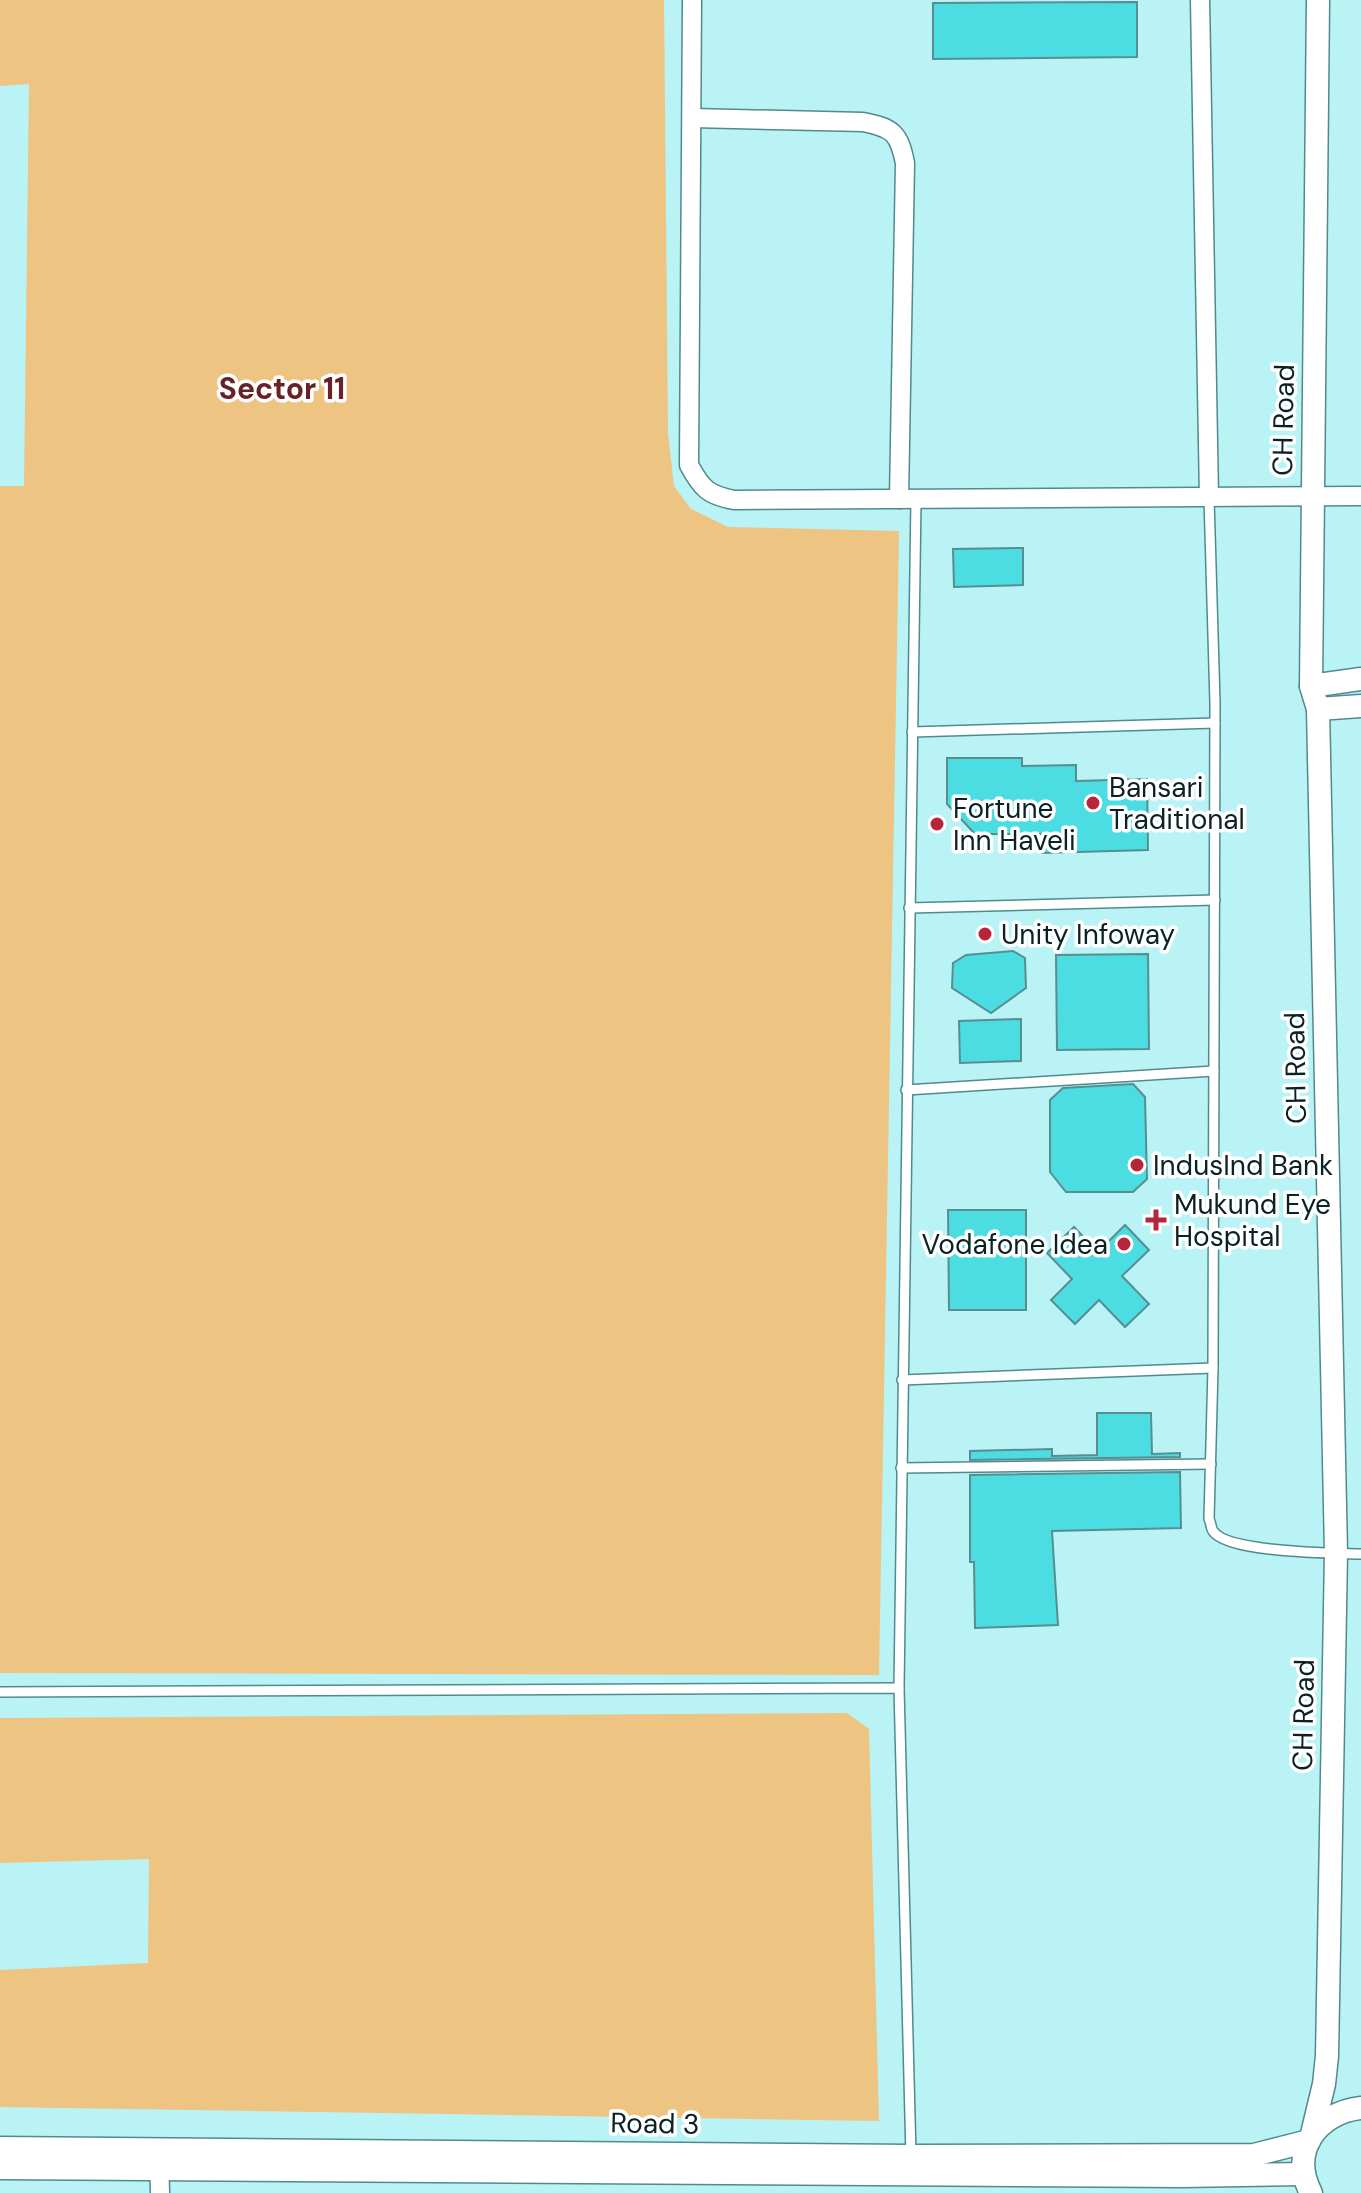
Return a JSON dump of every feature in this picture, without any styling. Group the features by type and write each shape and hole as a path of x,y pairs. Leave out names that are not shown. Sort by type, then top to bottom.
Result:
{"street":[{"path":"692,0 689,465 697,480 712,496 734,500 1361,496"},
{"path":"1200,0 1209,498"},
{"name":"CH Road","path":"1308,2184 1304,2157 1324,2084 1327,2056 1336,1553 1318,709 1311,686 1318,0"},
{"path":"693,118 863,122 885,126 897,136 905,163 907,499"},
{"path":"1311,686 1361,679"},
{"path":"1318,709 1361,706"},
{"path":"1310,2137 1325,2120 1341,2111 1361,2108"},
{"name":"Road 3","path":"0,2168 160,2158 1254,2155 1310,2137"},
{"name":"Road 3","path":"0,2148 160,2158 1182,2176 1308,2184"},
{"path":"160,2158 160,2193"}],"lane":[{"path":"1209,498 1215,723 1213,1368 1209,1519 1212,1531 1226,1542 1254,1548 1361,1554"},
{"path":"907,499 912,732 899,1688 911,2156"},
{"path":"912,732 1215,723"},
{"path":"909,908 1215,900"},
{"path":"906,1090 1214,1071"},
{"path":"902,1380 1213,1368"},
{"path":"901,1468 1211,1464"},
{"path":"0,1692 899,1688"}],"shaded area":[{"path":"0,0 664,0 668,434 674,486 691,509 728,527 899,531 879,1675 0,1673 0,486 24,486 29,84 0,86"},
{"path":"847,1713 869,1729 879,2121 0,2107 0,1970 148,1963 149,1859 0,1863 0,1718"}],"building":[{"path":"1137,2 1137,57 933,59 933,3"},
{"path":"1023,548 1023,585 954,587 953,549"},
{"path":"947,758 1022,758 1022,766 1076,765 1076,781 1147,779 1148,850 1042,853 1042,834 975,834 947,804"},
{"path":"1013,951 1025,958 1026,988 991,1013 952,988 953,963 966,955"},
{"path":"1148,954 1149,1049 1057,1050 1056,955"},
{"path":"1021,1019 1021,1061 960,1063 959,1021"},
{"path":"1133,1084 1145,1097 1147,1179 1133,1192 1066,1192 1050,1172 1050,1100 1063,1088"},
{"path":"948,1210 1026,1210 1026,1310 949,1310"},
{"path":"1125,1225 1149,1250 1122,1276 1149,1304 1125,1327 1099,1300 1075,1324 1051,1300 1072,1279 1047,1253 1074,1227 1098,1252"},
{"path":"1097,1413 1151,1413 1152,1454 1180,1453 1180,1457 970,1460 970,1451 1052,1449 1052,1456 1097,1455"},
{"path":"1180,1472 1181,1528 1052,1531 1058,1625 975,1628 974,1562 970,1562 970,1475"}],"place":[{"name":"Bansari Traditional","path":"1093,803"},
{"name":"Fortune Inn Haveli","path":"937,824"},
{"name":"Unity Infoway","path":"985,934"},
{"name":"IndusInd Bank","path":"1137,1165"},
{"name":"Mukund Eye Hospital","path":"1156,1220"},
{"name":"Vodafone Idea","path":"1124,1244"}],"district":[{"name":"Sector 11","path":"282,389"}]}
